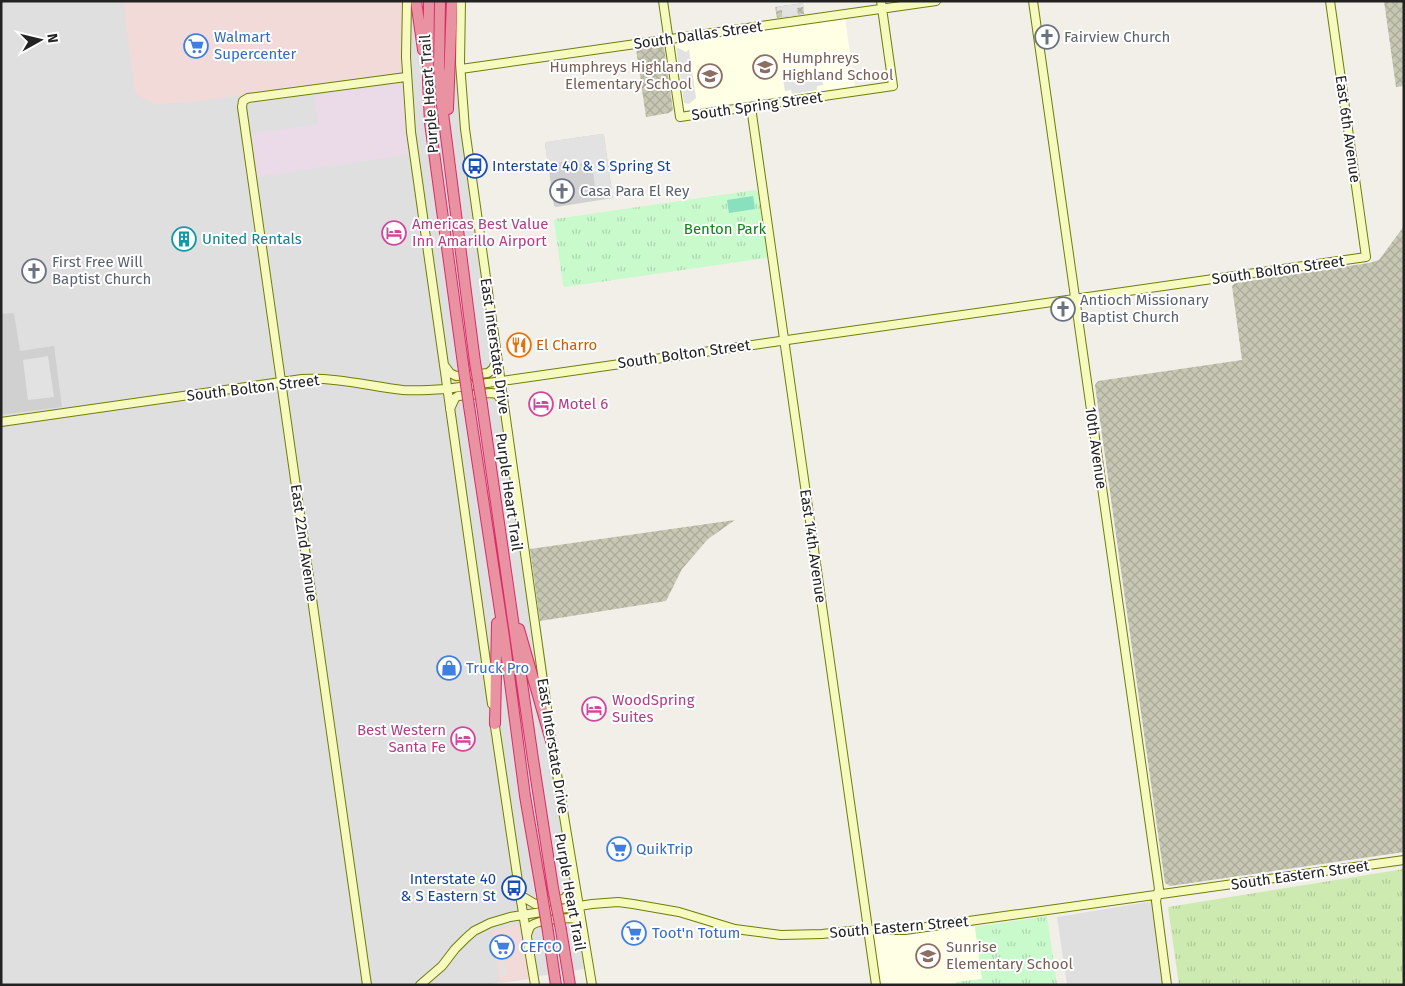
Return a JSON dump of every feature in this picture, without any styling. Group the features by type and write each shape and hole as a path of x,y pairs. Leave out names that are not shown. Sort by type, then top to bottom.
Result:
{"highway":[{"path":"416,1 429,97"},
{"name":"Purple Heart Trail","path":"429,1 430,123 525,796 556,985"},
{"name":"Purple Heart Trail","path":"440,1 439,67 449,163 510,602 570,985"},
{"path":"449,163 448,113 452,1"},
{"path":"495,724 498,597"},
{"path":"510,602 551,741"}],"main road":[{"path":"407,1 406,77 411,132 446,389 520,895 536,985"},
{"name":"East Interstate Drive","path":"462,1 460,69 465,128 551,741 592,985"},
{"path":"663,1 668,39"},
{"name":"South Dallas Street","path":"460,69 668,39 881,5 936,1"},
{"name":"10th Avenue","path":"1033,1 1159,889 1156,901 1167,985"},
{"name":"East 6th Avenue","path":"1330,1 1366,257"},
{"name":"South Spring Street","path":"668,39 680,117 893,86 881,5"},
{"name":"East 22nd Avenue","path":"367,985 242,107 243,101 248,98 406,77"},
{"name":"East 14th Avenue","path":"751,107 876,985"},
{"name":"South Bolton Street","path":"1,422 318,378 403,390 446,389 1366,257"},
{"path":"443,364 450,373 456,376 488,373 493,369 497,357"},
{"path":"449,410 458,396 491,393 497,394 503,403"},
{"name":"South Eastern Street","path":"420,985 442,966 458,945 474,931 498,921 524,915 606,902 633,904 679,912 735,929 781,935 814,935 867,930 905,930 1404,860"},
{"path":"520,895 534,904 564,899 575,886"},
{"path":"527,935 534,923 571,918 576,919 582,931"}],"shaded area":[{"path":"1,1 450,1 590,968 483,985 1,985"},
{"path":"123,1 404,1 403,69 402,72 192,102 155,104 135,93"},
{"path":"1384,1 1404,1 1404,86 1396,87"},
{"path":"803,3 804,14 777,18 775,7"},
{"path":"803,3 803,7 797,8 798,15 782,17 782,10 777,11 777,7"},
{"name":"Humphreys Highland School","path":"845,19 855,86 684,109 675,45 677,43"},
{"path":"662,45 664,47 673,110 669,113 646,117 636,49"},
{"path":"676,47 686,52 689,49 696,98 689,104 684,103"},
{"path":"821,74 823,85 817,86 817,90 792,94 791,90 785,91 783,79"},
{"path":"405,83 412,154 257,177 251,134 318,124 314,96"},
{"path":"604,135 613,198 554,206 546,142"},
{"path":"604,135 611,186 595,188 592,162 577,164 576,160 548,164 546,142"},
{"path":"1404,226 1404,852 1170,886 1165,883 1095,385 1098,381 1242,360 1232,286 1235,283 1379,260"},
{"path":"14,313 20,351 54,346 62,407 1,415 1,314"},
{"path":"48,356 54,397 28,400 23,360"},
{"path":"735,520 708,539 682,569 666,601 540,621 530,549"},
{"path":"1154,901 1167,985 1067,985 1057,917"},
{"path":"518,924 521,925 530,977 529,979 500,983 492,931"},
{"name":"Sunrise Elementary School","path":"975,927 982,979 956,982 956,985 881,985 873,933 912,933"},
{"path":"507,935 511,957 504,959 507,975 502,976 499,955 508,954 506,940 497,941 496,937"}],"green space":[{"name":"Benton Park","path":"755,190 758,192 766,258 565,287 563,285 555,219"},
{"path":"753,196 755,209 729,213 727,200"},
{"path":"1404,869 1404,985 1179,985 1168,907"},
{"path":"1047,916 1057,985 956,985 956,982 982,979 975,927"}],"place":[{"name":"Fairview Church","path":"1047,37"},
{"name":"Walmart Supercenter","path":"196,46"},
{"name":"Humphreys Highland School","path":"765,67"},
{"name":"Humphreys Highland Elementary School","path":"710,76"},
{"name":"Interstate 40 & S Spring St","path":"475,166"},
{"name":"Casa Para El Rey","path":"562,191"},
{"name":"Americas Best Value Inn Amarillo Airport","path":"394,233"},
{"name":"United Rentals","path":"184,239"},
{"name":"First Free Will Baptist Church","path":"34,271"},
{"name":"Antioch Missionary Baptist Church","path":"1063,309"},
{"name":"El Charro","path":"519,345"},
{"name":"Motel 6","path":"541,404"},
{"name":"Truck Pro","path":"449,668"},
{"name":"WoodSpring Suites","path":"594,709"},
{"name":"Best Western Santa Fe","path":"463,739"},
{"name":"QuikTrip","path":"619,849"},
{"name":"Interstate 40 & S Eastern St","path":"514,888"},
{"name":"Toot'n Totum","path":"634,933"},
{"name":"CEFCO","path":"502,947"},
{"name":"Sunrise Elementary School","path":"928,956"}]}
